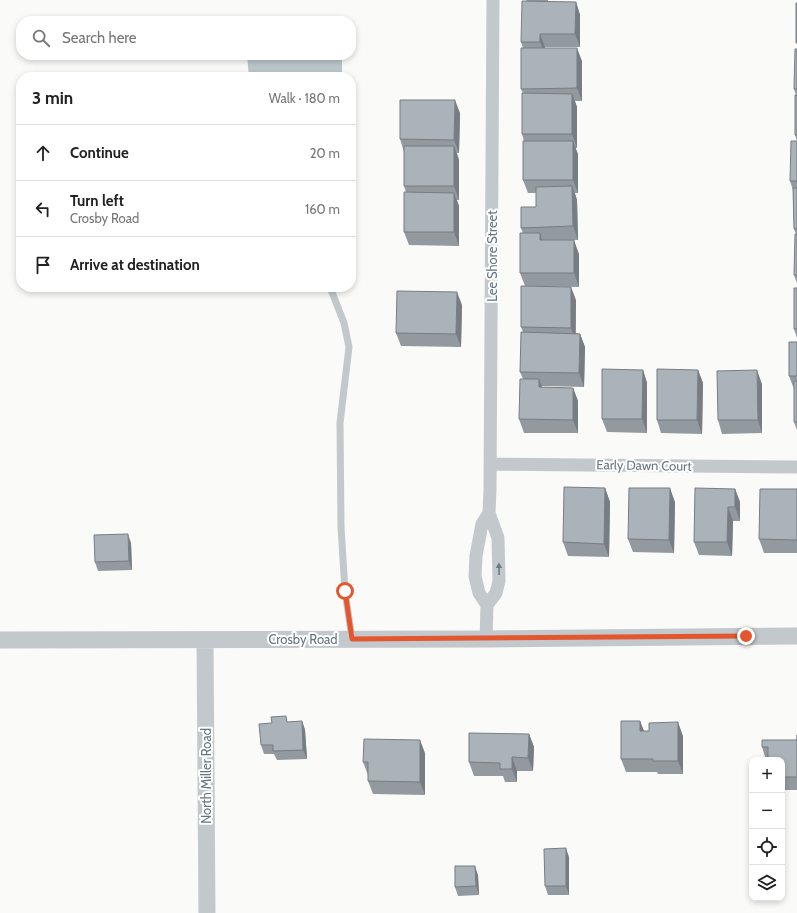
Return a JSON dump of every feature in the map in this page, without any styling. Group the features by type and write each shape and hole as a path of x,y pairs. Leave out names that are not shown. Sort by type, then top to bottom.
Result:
{"street":[{"name":"Lee Shore Street","path":"489,513 491,464 493,0"},
{"name":"Early Dawn Court","path":"491,464 797,467"},
{"path":"487,605 479,594 475,576 476,556 482,524 489,513"},
{"path":"486,639 487,605 496,593 499,582 496,530 489,513"},
{"path":"478,545 498,545"},
{"name":"Crosby Road","path":"0,640 486,639 797,636"},
{"name":"North Miller Road","path":"205,640 207,913"}],"lane":[{"path":"332,292 344,323 349,348 340,423 341,519 345,591 352,639"}],"shaded area":[{"path":"247,60 342,60 342,72 249,72"}],"building":[{"path":"522,1 576,2 575,34 540,34 540,42 521,42"},
{"path":"797,3 797,43 796,43"},
{"path":"521,48 577,48 577,88 521,89"},
{"path":"795,49 797,49 797,89 794,89"},
{"path":"522,93 572,94 572,134 522,134"},
{"path":"795,95 797,95 797,135 795,135"},
{"path":"400,100 455,100 454,140 400,139"},
{"path":"523,141 573,141 573,180 523,180"},
{"path":"791,141 797,141 797,181 790,181"},
{"path":"404,146 454,146 454,186 404,186"},
{"path":"572,186 573,226 521,228 521,207 536,207 536,187"},
{"path":"793,188 797,188 797,229 794,229"},
{"path":"404,192 454,193 454,232 404,232"},
{"path":"520,233 540,233 540,240 574,240 574,273 520,273"},
{"path":"795,234 797,234 797,275 794,275"},
{"path":"521,286 571,287 571,328 521,327"},
{"path":"794,288 797,288 797,329 794,329"},
{"path":"397,291 457,292 456,334 396,333"},
{"path":"521,332 580,334 579,373 520,372"},
{"path":"789,342 797,342 797,376 789,376"},
{"path":"602,369 643,370 642,419 602,419"},
{"path":"657,369 698,370 697,420 657,420"},
{"path":"757,370 758,420 718,420 717,371"},
{"path":"520,379 539,379 539,387 573,388 573,420 519,419"},
{"path":"794,381 797,381 797,422 794,422"},
{"path":"564,487 605,488 604,544 563,542"},
{"path":"629,488 670,488 669,540 628,539"},
{"path":"695,488 735,489 735,507 728,507 727,542 694,542"},
{"path":"760,489 797,489 797,540 759,539"},
{"path":"128,534 129,561 95,562 94,535"},
{"path":"286,716 287,722 302,721 303,750 273,751 273,745 261,745 259,724 272,723 271,717"},
{"path":"621,721 640,721 640,731 649,731 649,723 678,722 678,761 621,759"},
{"path":"469,733 529,734 528,758 512,757 512,769 500,769 500,763 469,762"},
{"path":"364,739 420,740 420,782 368,781 368,762 363,762"},
{"path":"762,740 797,740 797,777 785,777 785,757 768,757 768,747 762,747"},
{"path":"566,848 566,886 545,886 544,849"},
{"path":"455,866 475,866 476,886 455,887"}],"route":[{"path":"345,591 352,639 746,636"}]}
